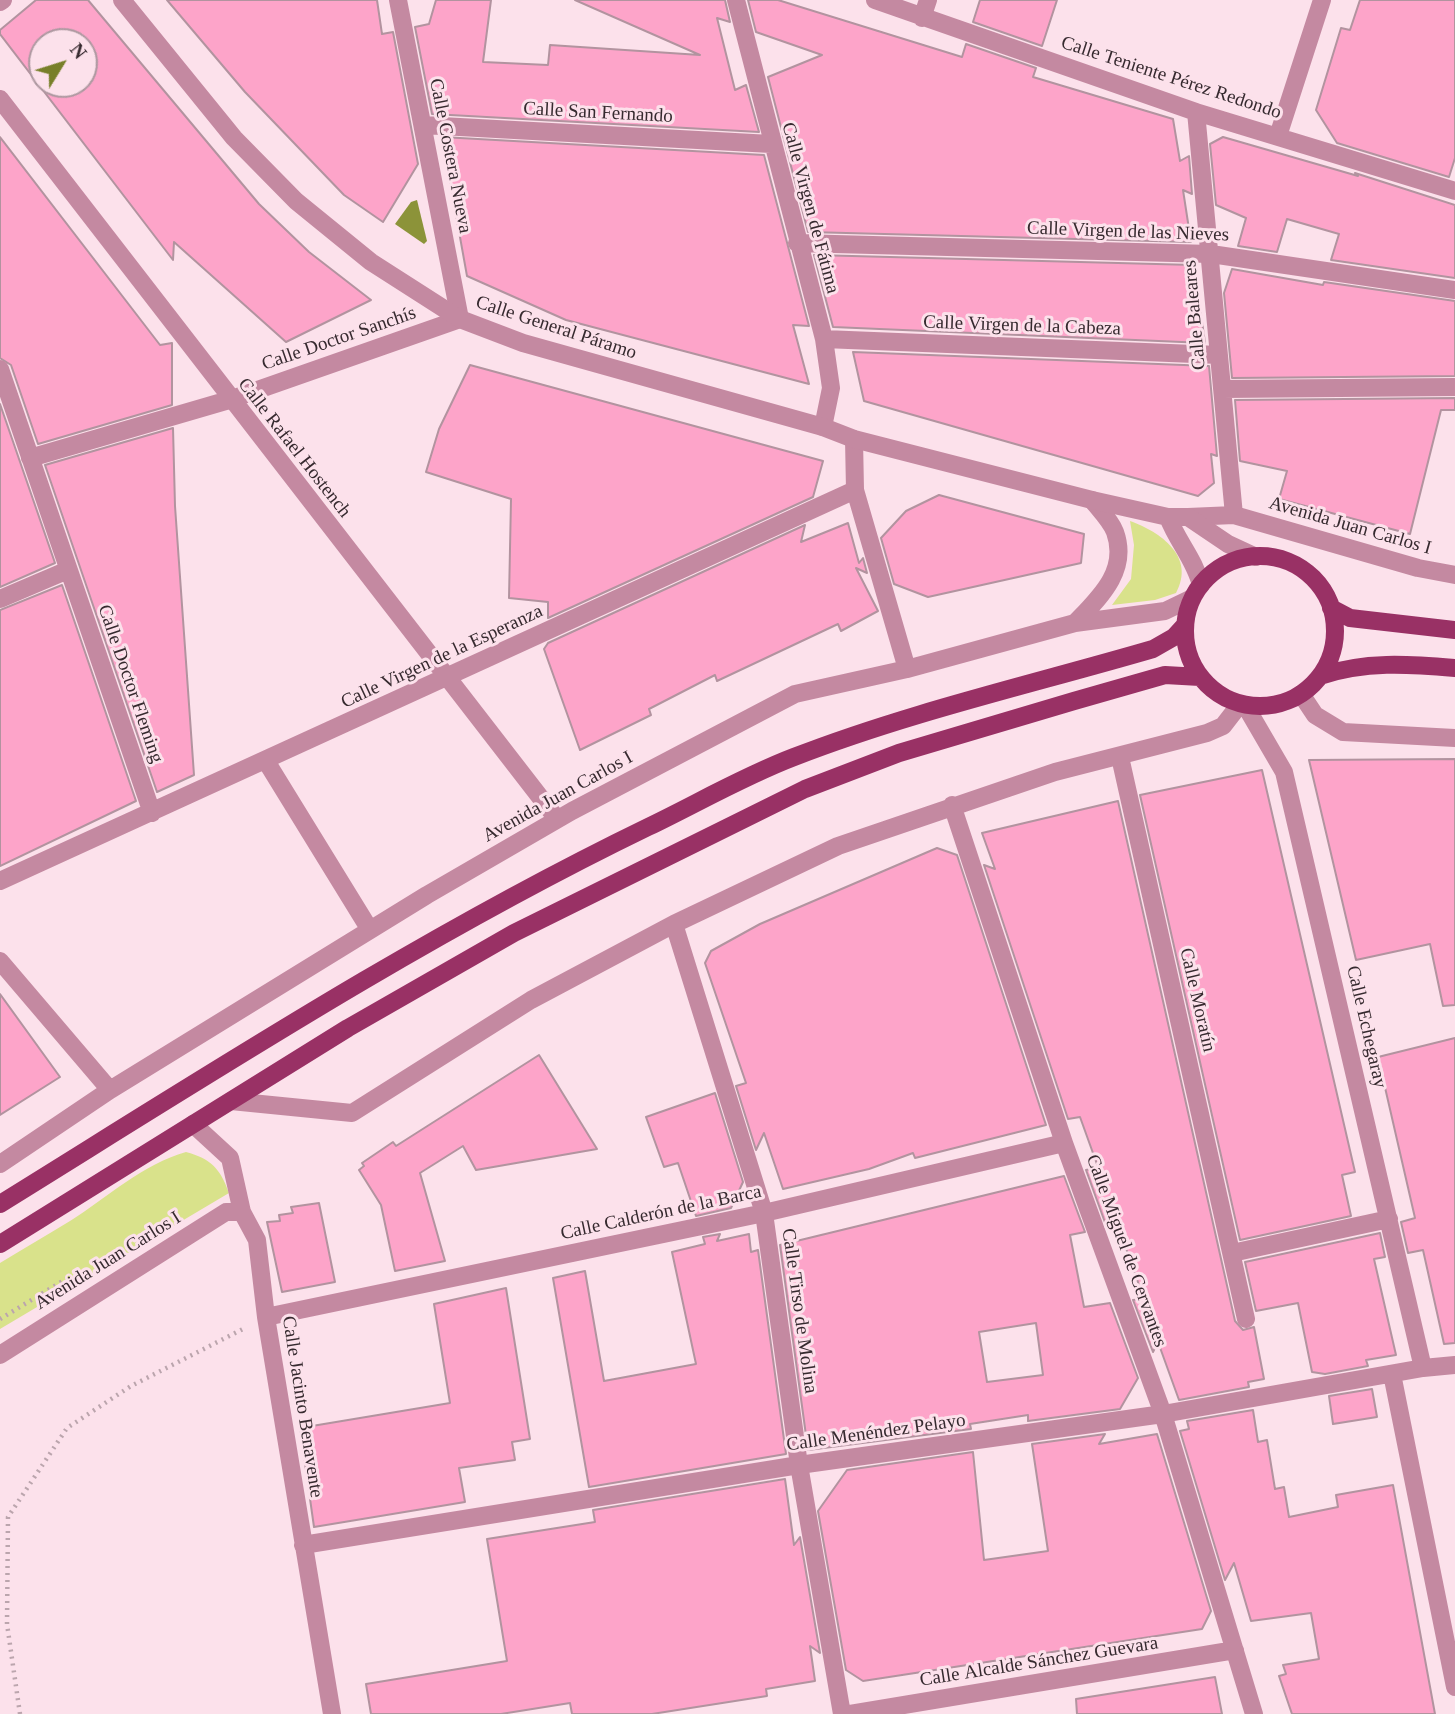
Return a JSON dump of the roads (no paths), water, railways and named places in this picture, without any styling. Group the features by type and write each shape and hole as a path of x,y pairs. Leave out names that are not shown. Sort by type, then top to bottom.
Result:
{"main road":[{"path":"0,1204 342,992 498,902 791,758 889,723 1153,649 1174,638 1185,625 1197,591 1216,570 1235,560 1256,556 1276,558 1294,564 1323,590 1331,608 1335,632 1331,655 1320,676 1301,694 1275,705 1243,704 1218,693 1200,677 1186,643 1185,625"},
{"path":"1331,608 1350,618 1455,630"},
{"path":"1320,676 1347,667 1398,663 1455,668"},
{"path":"0,1244 348,1028 514,933 805,789 899,753 1165,675 1200,677"}],"street":[{"name":"Calle General Páramo","path":"122,0 234,138 296,201 371,262 460,319 523,343 823,427 854,439 1092,500 1168,517 1234,515"},
{"name":"Calle Costera Nueva","path":"398,0 460,319"},
{"name":"Calle Virgen de Fátima","path":"736,0 771,144 824,339 831,388 823,427"},
{"name":"Calle Teniente Pérez Redondo","path":"875,0 1196,112 1455,191"},
{"path":"922,18 928,0"},
{"path":"1278,136 1322,0"},
{"name":"Calle Rafael Hostench","path":"0,99 229,400 557,819"},
{"name":"Calle Baleares","path":"1196,112 1234,515"},
{"name":"Calle San Fernando","path":"423,125 771,144"},
{"name":"Calle Virgen de las Nieves","path":"797,243 1211,254 1455,290"},
{"name":"Calle Doctor Sanchís","path":"30,458 229,400 460,319"},
{"name":"Calle Virgen de la Cabeza","path":"824,339 1219,355"},
{"name":"Calle Doctor Fleming","path":"0,369 152,813"},
{"path":"1222,389 1455,387"},
{"path":"854,439 855,490 908,668"},
{"name":"Calle Virgen de la Esperanza","path":"0,881 855,490"},
{"path":"1075,623 1107,589 1118,564 1115,532 1092,500"},
{"name":"Avenida Juan Carlos I","path":"1234,515 1418,568 1455,575"},
{"path":"1168,517 1176,538 1196,567 1197,591"},
{"path":"1188,517 1228,544 1256,556"},
{"path":"0,598 68,570"},
{"name":"Avenida Juan Carlos I","path":"0,1164 30,1140 110,1090 557,819 795,694 908,668 1075,623 1165,611 1197,591"},
{"path":"1301,694 1315,715 1343,732 1455,738"},
{"path":"231,1101 352,1113 531,1000 674,924 838,846 1055,772 1208,733 1223,726 1243,704"},
{"name":"Calle Echegaray","path":"1243,704 1284,772 1390,1219 1413,1337 1423,1368"},
{"name":"Calle Moratín","path":"1120,757 1246,1319"},
{"path":"266,761 370,930"},
{"name":"Calle Miguel de Cervantes","path":"952,805 1064,1143 1163,1415 1254,1714"},
{"name":"Calle Tirso de Molina","path":"674,924 764,1213 799,1465 842,1714"},
{"path":"0,961 110,1090"},
{"name":"Calle Jacinto Benavente","path":"194,1124 230,1158 242,1212 257,1240 266,1317 332,1714"},
{"name":"Calle Calderón de la Barca","path":"266,1317 764,1213 1064,1143"},
{"name":"Avenida Juan Carlos I","path":"0,1355 226,1212 242,1212"},
{"path":"1232,1252 1390,1219"},
{"name":"Calle Menéndez Pelayo","path":"303,1545 799,1465 1163,1415 1423,1368 1455,1365"},
{"path":"1392,1374 1455,1687"},
{"name":"Calle Alcalde Sánchez Guevara","path":"850,1714 1235,1650"}]}
